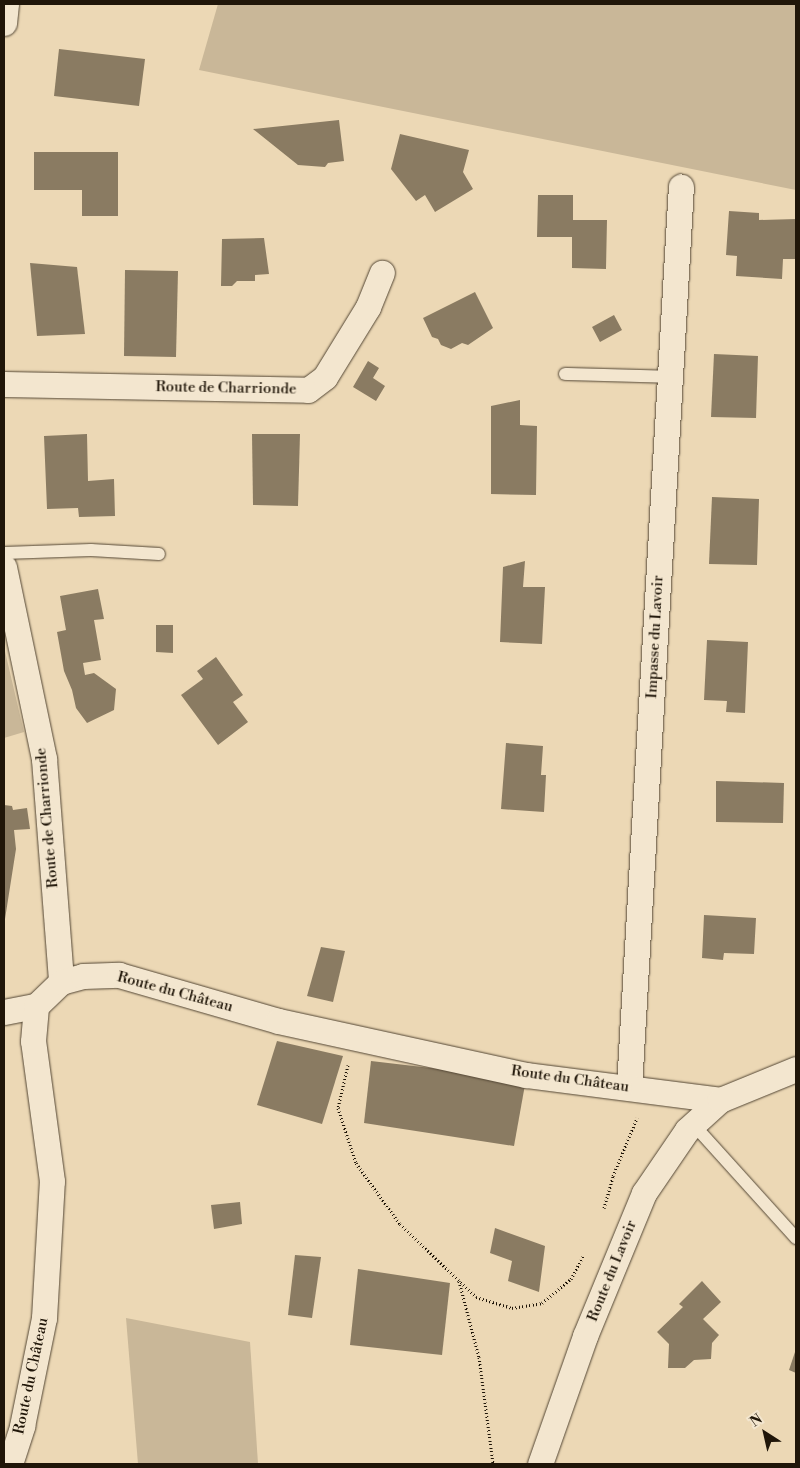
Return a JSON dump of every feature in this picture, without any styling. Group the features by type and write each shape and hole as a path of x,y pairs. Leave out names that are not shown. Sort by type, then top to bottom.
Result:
{"street":[{"path":"4,23 6,4"},
{"name":"Impasse du Lavoir","path":"639,1088 670,377 681,186"},
{"name":"Route de Charrionde","path":"4,384 308,390 325,377 368,308 382,273"},
{"name":"Route de Charrionde","path":"4,567 44,759 61,982"},
{"name":"Route du Château","path":"10,1464 22,1426 44,1318 52,1181 33,1041 36,1006 61,982 82,976 119,975 278,1021 526,1075 639,1088 720,1100"},
{"path":"4,1012 36,1006"},
{"path":"720,1100 796,1069"},
{"name":"Route du Lavoir","path":"540,1464 585,1336 644,1193 693,1124 720,1100"}],"lane":[{"path":"564,374 670,377"},
{"path":"4,553 91,550 158,554"},
{"path":"693,1124 796,1238"}],"path":[{"path":"354,1037 338,1108 356,1163 400,1224 476,1297 512,1308 542,1303 571,1279 589,1248"},
{"path":"603,1214 639,1088"},
{"path":"459,1281 479,1357 493,1464"}],"shaded area":[{"path":"218,4 796,4 796,190 199,70"},
{"path":"4,647 24,732 4,738"},
{"path":"126,1318 250,1342 258,1464 138,1464"}],"building":[{"path":"59,49 145,59 139,106 54,96"},
{"path":"339,120 344,161 328,163 325,167 298,165 253,129"},
{"path":"400,134 469,150 463,172 473,189 435,212 425,195 416,201 391,169"},
{"path":"34,152 118,152 118,216 82,216 82,190 34,190"},
{"path":"538,195 573,195 573,220 607,220 606,269 572,268 572,237 537,237"},
{"path":"729,211 759,213 759,220 796,219 796,259 783,259 782,279 736,276 737,256 726,255"},
{"path":"264,238 269,274 255,275 255,281 237,281 232,286 221,286 222,239"},
{"path":"30,263 77,267 85,334 37,336"},
{"path":"125,270 178,271 176,357 124,356"},
{"path":"475,292 493,328 468,345 462,343 451,349 441,345 438,339 432,337 423,318"},
{"path":"614,315 622,330 600,342 592,327"},
{"path":"714,354 758,356 756,418 711,417"},
{"path":"368,361 379,368 373,378 385,386 376,401 353,387"},
{"path":"520,400 520,425 537,426 536,495 491,494 491,406"},
{"path":"87,434 88,481 114,479 115,516 79,517 78,508 47,509 44,436"},
{"path":"252,434 300,434 298,506 253,505"},
{"path":"712,497 759,499 757,565 709,564"},
{"path":"525,561 523,587 545,587 542,644 500,642 503,567"},
{"path":"98,589 104,619 94,620 101,660 83,663 85,675 94,673 116,689 114,710 87,723 76,708 72,690 64,671 57,632 66,630 60,596"},
{"path":"156,625 173,625 173,653 156,652"},
{"path":"707,640 748,642 745,713 726,712 727,701 704,700"},
{"path":"216,657 243,695 233,702 248,722 218,745 181,695 203,679 197,671"},
{"path":"506,743 543,746 541,775 546,775 544,812 501,809"},
{"path":"716,781 784,783 783,823 716,822"},
{"path":"4,805 12,806 13,810 27,808 30,829 14,830 16,849 5,919"},
{"path":"704,915 756,918 754,954 724,953 723,960 702,958"},
{"path":"321,947 345,951 333,1002 307,996"},
{"path":"277,1041 343,1056 322,1124 257,1105"},
{"path":"371,1061 526,1079 514,1146 364,1123"},
{"path":"240,1202 242,1224 214,1229 211,1205"},
{"path":"495,1228 545,1246 539,1292 508,1281 512,1261 490,1253"},
{"path":"295,1255 321,1257 312,1318 288,1315"},
{"path":"358,1269 450,1283 442,1355 350,1345"},
{"path":"702,1281 721,1302 703,1319 719,1335 712,1343 711,1359 694,1360 685,1368 668,1368 669,1344 657,1332 683,1307 679,1304"},
{"path":"796,1349 796,1373 789,1370"}]}
